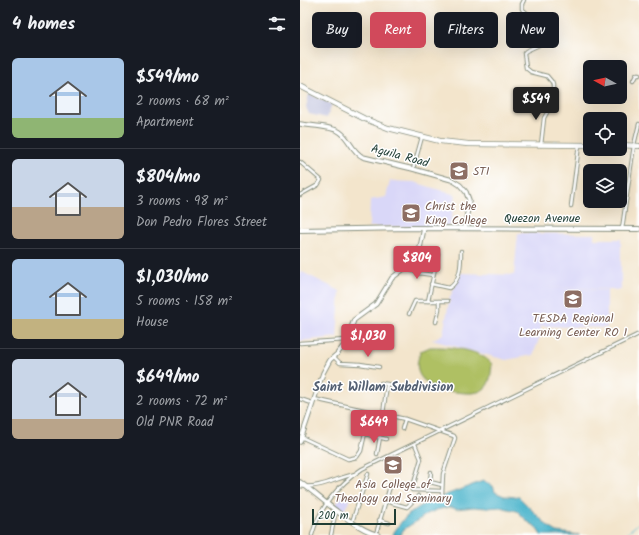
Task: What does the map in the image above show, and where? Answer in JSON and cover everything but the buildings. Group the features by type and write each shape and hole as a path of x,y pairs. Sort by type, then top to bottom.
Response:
{"highway":[{"path":"300,86 388,128 440,141 464,144 583,145"}],"main road":[{"name":"Quezon Avenue","path":"300,230 424,228 639,229"}],"street":[{"path":"524,0 522,10 542,27 539,45 527,50 524,53 525,66 529,72 547,76 553,85 553,102 544,118 540,145"},
{"path":"633,81 636,75 639,75"},
{"name":"Aguila Road","path":"300,124 341,132 359,155 452,180 465,189 468,196 469,203 465,228"},
{"path":"622,229 637,145 639,124"},
{"path":"413,169 422,137"},
{"path":"571,206 578,145"},
{"path":"300,162 321,180 318,185 300,195"},
{"path":"370,411 361,454 357,456 348,459 301,439 312,403 327,365 347,340 354,320 376,304 392,278 418,258 424,228"},
{"path":"431,284 449,288 451,286 458,276 461,251"},
{"path":"428,301 438,254"},
{"path":"406,268 418,273 433,275"},
{"path":"409,314 414,301 448,301"},
{"path":"436,322 439,301"},
{"path":"312,535 319,517 327,503 341,486 362,469 442,431 574,364 639,334"},
{"path":"300,344 347,340"},
{"path":"334,356 340,363 379,367"},
{"path":"380,383 398,386"},
{"path":"383,414 387,384"},
{"path":"314,398 405,420 442,431 455,437 443,474 442,493 412,490 420,461 415,444"},
{"path":"300,399 312,403"},
{"path":"402,429 405,420"},
{"path":"365,434 386,439"},
{"path":"377,454 380,437"},
{"path":"431,472 430,482 442,485"},
{"path":"300,486 307,487 325,484 355,474"},
{"path":"352,522 368,474"},
{"path":"300,482 352,522 364,530 377,535 391,483"},
{"path":"385,501 406,507 418,496"},
{"path":"331,535 336,510"},
{"path":"380,520 388,523"},
{"path":"363,535 364,530"}],"shaded area":[{"path":"309,94 332,104 327,118 309,114 306,107"},
{"name":"Christ the King College","path":"390,181 414,182 456,195 450,226 369,227 370,200 386,197"},
{"path":"518,233 594,234 594,239 621,239 621,290 540,287 607,290 607,328 541,326 541,334 533,355 506,360 432,340 443,334 450,297 461,273 514,275"},
{"path":"300,271 340,291 337,337 300,341"},
{"path":"343,495 350,500 343,512 334,506"}],"green space":[{"path":"430,347 446,347 463,350 472,352 486,359 492,364 487,386 479,392 467,393 446,391 424,381 418,369 418,361 421,351"}],"water":[{"path":"483,481 493,486 495,492 504,496 519,497 549,527 557,532 580,535 541,535 535,526 528,522 517,511 500,507 456,509 450,507 436,510 427,514 404,529 400,535 392,535 410,513 427,502"}],"waterway":[{"path":"628,532 639,523"}],"place":[{"name":"STI","path":"459,171"},
{"name":"Christ the King College","path":"411,213"},
{"name":"TESDA Regional Learning Center RO 1","path":"573,299"},
{"name":"Asia College of Theology and Seminary","path":"393,465"}],"district":[{"name":"Saint Willam Subdivision","path":"383,387"}]}
